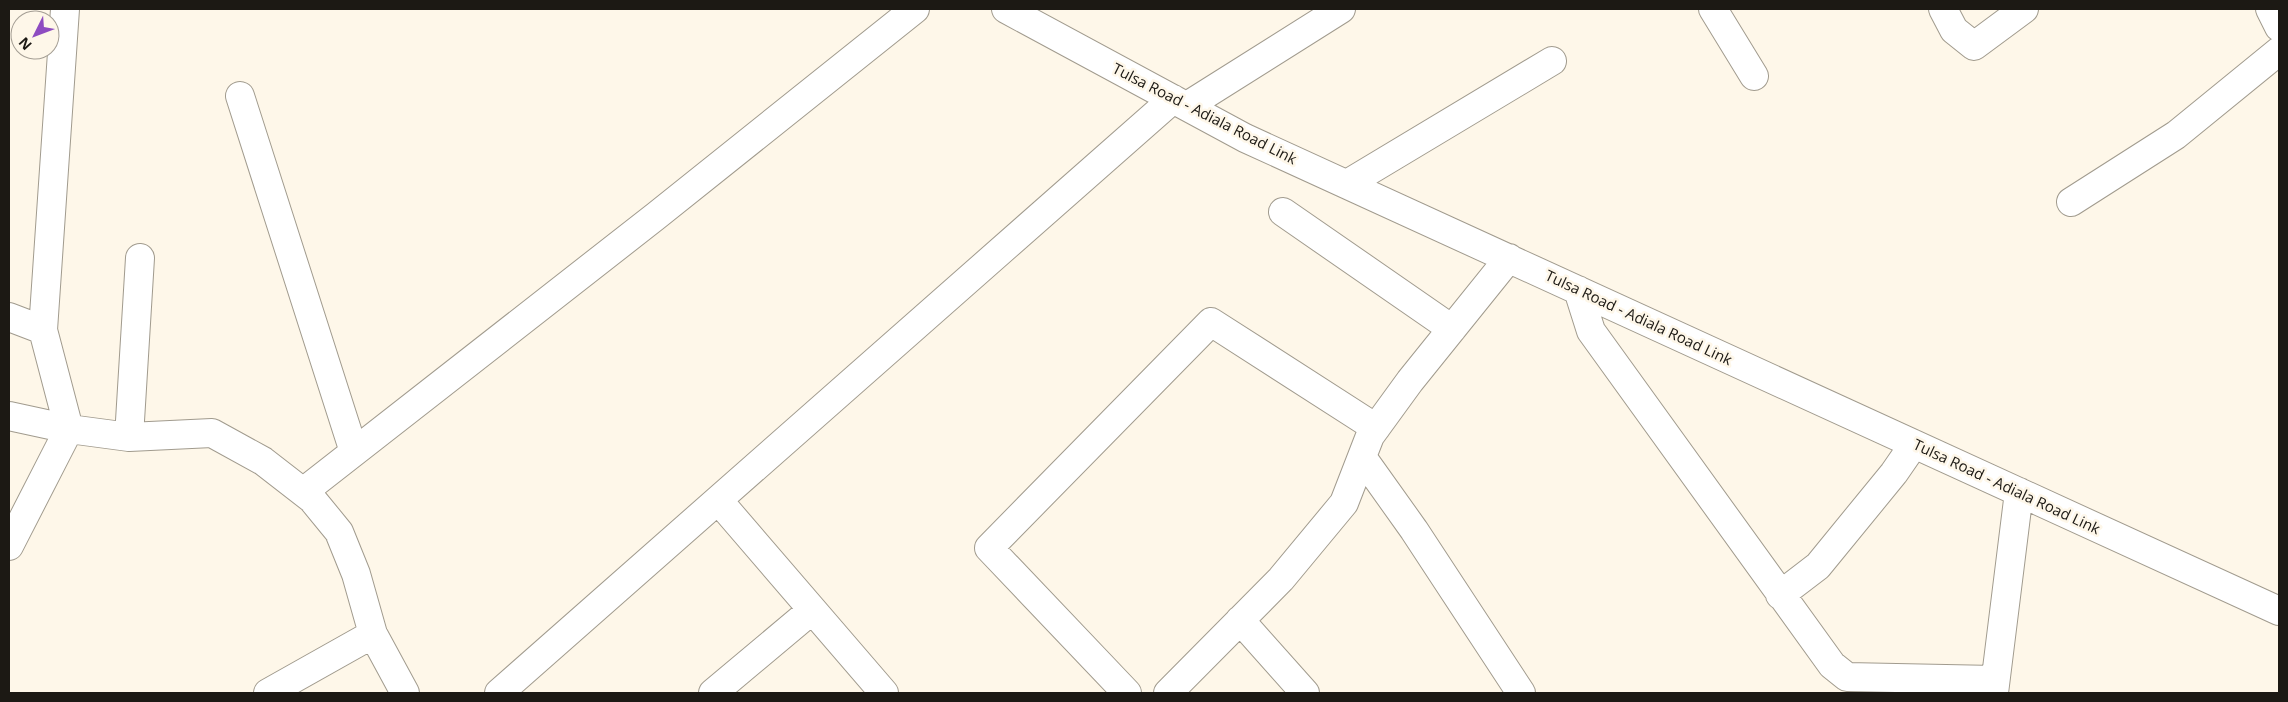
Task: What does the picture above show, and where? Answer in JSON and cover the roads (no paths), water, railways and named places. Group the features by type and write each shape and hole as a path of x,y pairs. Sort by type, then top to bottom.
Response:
{"street":[{"path":"9,546 69,429 44,330 65,9"},
{"path":"303,492 656,216 914,9"},
{"name":"Tulsa Road - Adiala Road Link","path":"1006,9 1245,138 2279,611"},
{"path":"499,693 718,500 1180,102 1341,9"},
{"path":"1712,9 1754,76"},
{"path":"1942,9 1954,30 1974,46 2024,9"},
{"path":"2270,9 2279,27"},
{"path":"2071,202 2176,135 2279,51"},
{"path":"1347,184 1552,61"},
{"path":"240,96 354,452"},
{"path":"1283,212 1452,329"},
{"path":"129,437 140,258"},
{"path":"1168,693 1282,579 1344,503 1370,436 1509,258"},
{"path":"1578,290 1591,331 1832,666 1847,677 1994,687 2019,492"},
{"path":"9,317 44,330"},
{"path":"1127,693 989,548 1211,322 1376,428"},
{"path":"9,416 69,429 129,437 212,433 264,461 312,498 340,532 356,574 373,634 405,693"},
{"path":"1780,595 1818,566 1894,473 1914,444"},
{"path":"1362,458 1414,530 1520,693"},
{"path":"718,500 884,693"},
{"path":"713,693 812,610"},
{"path":"1240,620 1305,693"},
{"path":"268,693 373,634"}]}
